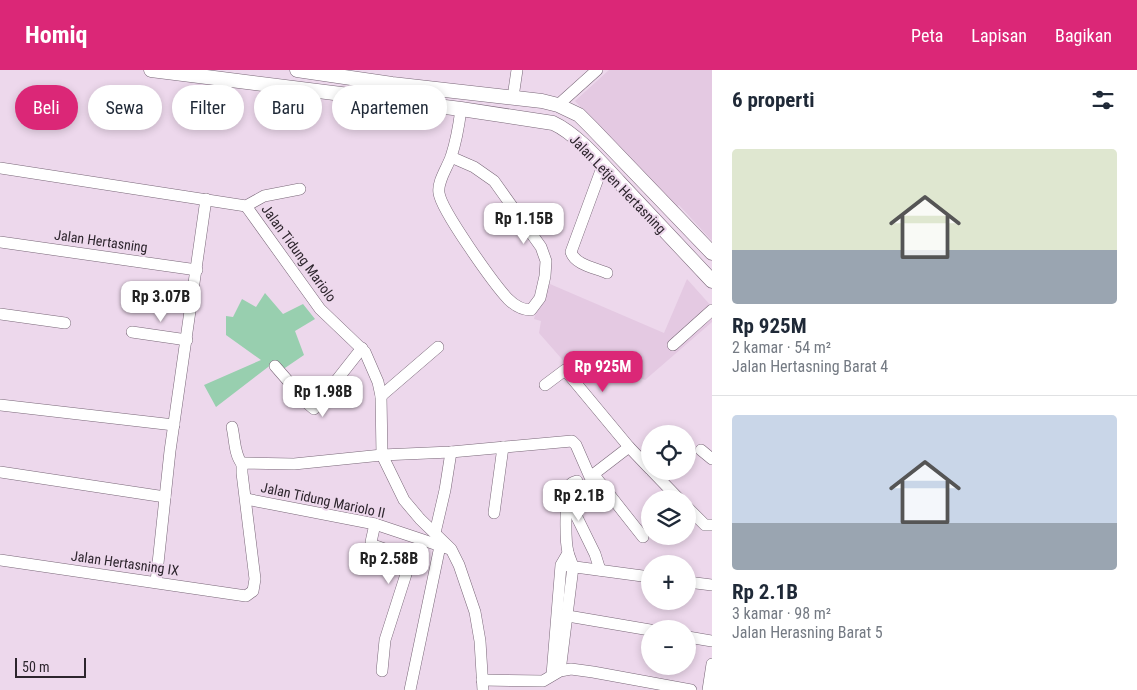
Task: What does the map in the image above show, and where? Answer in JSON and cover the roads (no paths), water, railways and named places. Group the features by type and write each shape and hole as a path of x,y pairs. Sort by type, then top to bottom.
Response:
{"main road":[{"name":"Jalan Letjen Hertasning","path":"297,70 392,84 513,97 558,105 579,115 712,254"},
{"name":"Jalan Letjen Hertasning","path":"159,71 461,109 553,123 571,134 603,165 712,281"}],"street":[{"path":"513,97 517,70"},
{"path":"558,105 597,70"},
{"path":"451,157 474,167 494,181 541,247 546,261 545,276 540,298 531,310 518,307 508,299 478,259 443,206 438,193 451,157 459,126 461,109"},
{"path":"603,165 571,252 578,261 607,273"},
{"path":"0,168 246,206 264,196 300,189"},
{"path":"156,582 174,425 206,199"},
{"name":"Jalan Tidung Mariolo","path":"246,206 320,309 362,348 373,367 381,396 382,455 404,500 435,533 459,565 475,612 480,641 483,685"},
{"name":"Jalan Hertasning","path":"0,242 197,270"},
{"path":"673,345 712,310"},
{"path":"0,314 65,322"},
{"path":"132,332 187,340"},
{"path":"381,396 438,347"},
{"path":"275,366 314,409 362,348"},
{"path":"545,385 565,370 641,460"},
{"path":"0,405 174,425"},
{"path":"232,427 236,450 242,464 246,499"},
{"path":"242,464 248,462 294,464 382,455 451,452 574,442 592,476 641,535"},
{"path":"494,512 503,447"},
{"path":"592,476 629,447"},
{"path":"701,450 712,459"},
{"path":"435,533 451,452"},
{"path":"0,472 165,497"},
{"path":"661,480 670,490"},
{"path":"556,673 568,616 574,567 568,553 565,534 569,486 577,481"},
{"name":"Jalan Tidung Mariolo II","path":"246,499 375,524 445,548"},
{"name":"Jalan Hertasning IX","path":"0,560 246,596 253,591 255,579 246,499"},
{"path":"568,499 595,554 600,570"},
{"path":"696,516 705,525 712,525"},
{"path":"375,524 371,542 373,545 404,556 408,561 408,568 385,640 382,671"},
{"path":"410,690 445,548"},
{"path":"556,673 561,565 568,553"},
{"path":"561,565 641,576"},
{"path":"696,583 712,585"},
{"path":"568,616 641,628"},
{"path":"696,638 712,641"},
{"path":"708,690 712,664"},
{"path":"483,685 543,681 556,673 571,669 690,690"}]}
